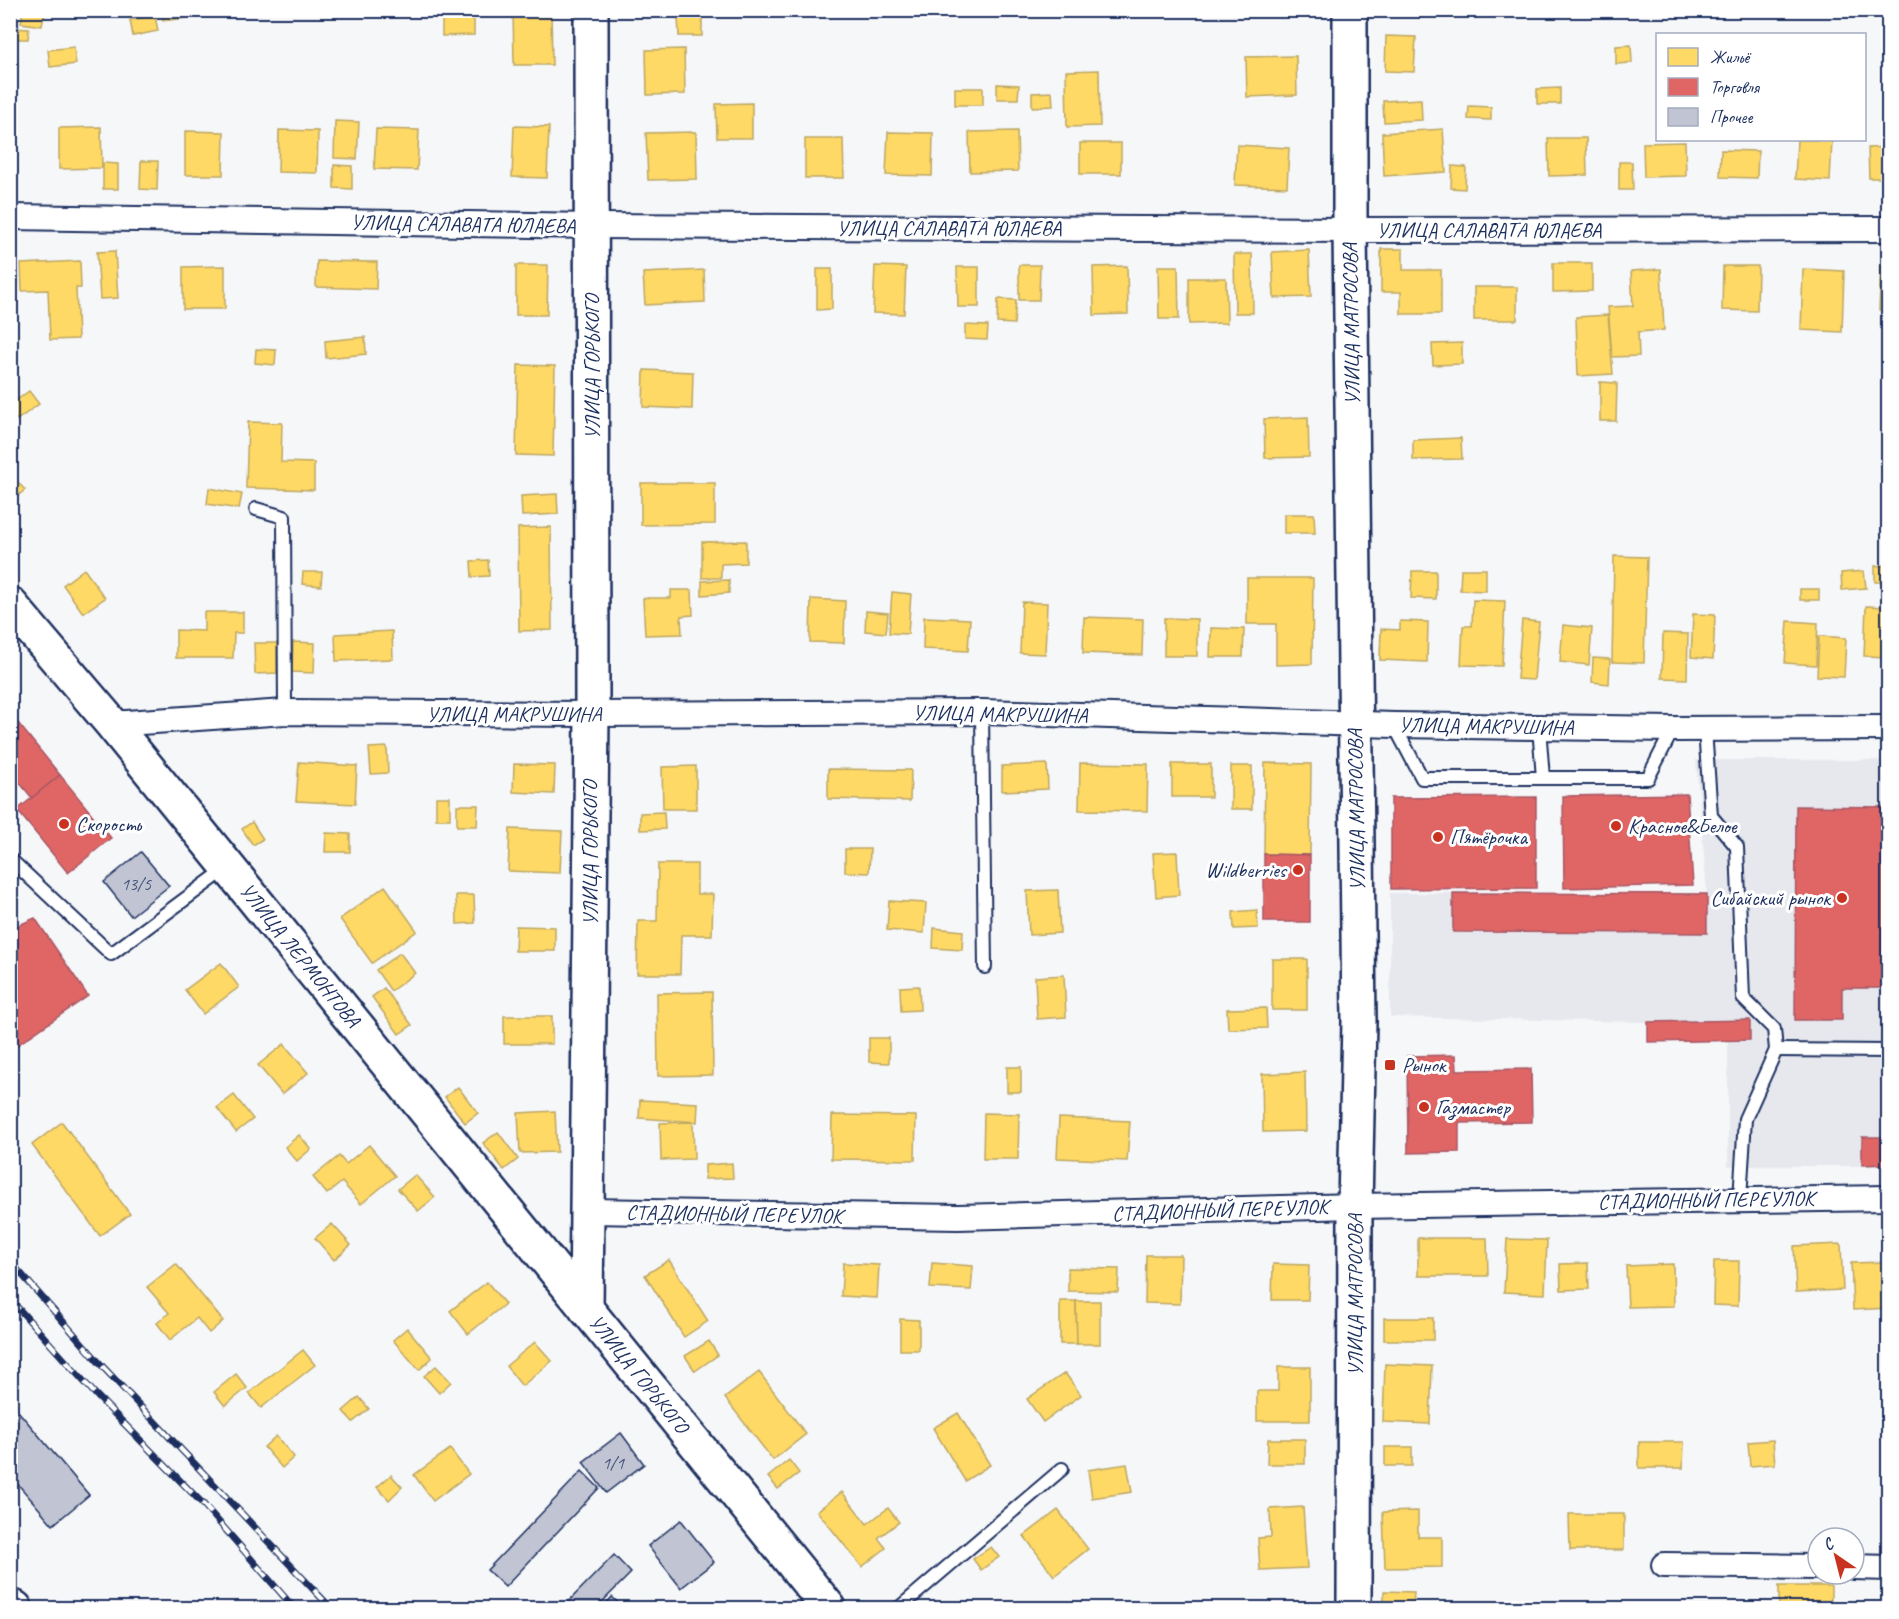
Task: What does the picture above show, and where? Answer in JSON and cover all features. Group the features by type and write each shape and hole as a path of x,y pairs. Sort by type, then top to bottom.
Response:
{"street":[{"name":"УЛИЦА ГОРЬКОГО","path":"591,10 592,714 586,1309 829,1608"},
{"name":"УЛИЦА МАТРОСОВА","path":"1350,10 1350,230 1359,1021 1355,1206 1354,1608"},
{"name":"УЛИЦА САЛАВАТА ЮЛАЕВА","path":"10,217 592,226 1350,230 1888,229"},
{"name":"УЛИЦА ЛЕРМОНТОВА","path":"10,604 112,724 586,1309"},
{"name":"УЛИЦА МАКРУШИНА","path":"112,724 285,712 592,714 982,712 1394,725 1673,729 1888,728"},
{"name":"СТАДИОННЫЙ ПЕРЕУЛОК","path":"588,1211 958,1217 1355,1206 1888,1198"},
{"path":"1664,1565 1806,1567"},
{"path":"1866,1568 1888,1568"},
{"path":"10,1607 15,1608"}],"lane":[{"path":"256,509 284,518 285,712"},
{"path":"982,712 986,967"},
{"path":"1394,725 1422,778 1648,778 1673,729"},
{"path":"1539,727 1543,778"},
{"path":"1705,729 1711,816 1737,847 1743,998 1774,1029 1776,1050 1745,1119 1740,1199"},
{"path":"10,859 111,954 228,867"},
{"path":"1776,1050 1888,1051"},
{"path":"899,1608 1062,1469"}],"shaded area":[{"path":"1696,760 1888,760 1888,1166 1728,1166 1728,1041 1750,1040 1750,1020 1648,1022 1390,1017 1390,893 1707,893"}],"building: Жильё":[{"path":"23,10 45,10 42,26 21,23"},
{"path":"162,10 185,10 185,18 163,21"},
{"path":"442,10 474,10 474,35 442,36"},
{"path":"513,10 551,10 552,65 514,65"},
{"path":"155,16 158,31 133,36 130,20"},
{"path":"678,17 702,17 702,36 679,36"},
{"path":"10,28 29,29 28,39 10,39"},
{"path":"1386,36 1416,37 1414,72 1385,71"},
{"path":"1631,45 1632,63 1616,64 1616,46"},
{"path":"74,47 76,64 50,67 48,50"},
{"path":"684,49 685,94 647,95 646,50"},
{"path":"1296,56 1297,95 1247,97 1246,57"},
{"path":"1099,70 1100,126 1067,127 1066,71"},
{"path":"997,84 1019,85 1018,99 997,99"},
{"path":"955,88 983,88 983,105 955,105"},
{"path":"1560,88 1560,104 1537,104 1537,89"},
{"path":"1052,92 1053,106 1032,107 1032,93"},
{"path":"1421,99 1422,120 1384,122 1383,101"},
{"path":"752,103 752,138 717,138 716,104"},
{"path":"1469,106 1491,107 1491,120 1468,119"},
{"path":"335,121 359,122 357,159 334,158"},
{"path":"514,126 549,127 547,178 512,177"},
{"path":"101,127 102,168 59,169 59,128"},
{"path":"376,129 419,130 417,170 374,169"},
{"path":"1443,129 1446,172 1384,176 1382,133"},
{"path":"279,130 318,131 317,173 278,172"},
{"path":"185,131 224,132 223,175 185,175"},
{"path":"1017,131 1018,171 970,172 969,132"},
{"path":"696,132 697,179 648,180 646,133"},
{"path":"888,132 933,133 932,176 886,175"},
{"path":"1548,138 1586,138 1587,175 1549,176"},
{"path":"805,139 843,139 844,178 805,178"},
{"path":"1797,141 1832,141 1830,181 1795,179"},
{"path":"1685,142 1686,176 1644,177 1643,143"},
{"path":"1080,143 1121,143 1121,174 1080,174"},
{"path":"1237,145 1289,148 1287,187 1235,185"},
{"path":"1888,147 1888,178 1869,178 1868,148"},
{"path":"1721,150 1758,151 1757,178 1720,177"},
{"path":"141,161 158,161 157,190 140,189"},
{"path":"1619,162 1632,162 1633,190 1619,190"},
{"path":"103,163 118,164 118,189 103,189"},
{"path":"334,165 352,166 352,189 334,188"},
{"path":"1452,166 1466,167 1465,189 1451,188"},
{"path":"1381,249 1403,249 1403,270 1441,270 1441,314 1401,314 1401,292 1381,292"},
{"path":"1309,250 1311,297 1274,298 1272,252"},
{"path":"115,251 118,298 100,299 97,252"},
{"path":"1234,254 1252,254 1253,313 1235,313"},
{"path":"80,261 81,288 76,288 78,339 50,340 48,290 22,291 21,264"},
{"path":"317,261 377,262 376,289 316,287"},
{"path":"1553,263 1592,263 1592,291 1553,292"},
{"path":"516,265 548,265 547,315 516,315"},
{"path":"1019,265 1040,265 1039,300 1019,300"},
{"path":"225,266 225,309 183,309 183,267"},
{"path":"875,266 906,267 904,314 873,313"},
{"path":"1127,266 1128,314 1094,315 1093,267"},
{"path":"1158,266 1178,266 1179,319 1159,319"},
{"path":"1723,266 1758,266 1757,311 1722,310"},
{"path":"1881,266 1888,267 1888,310 1879,310"},
{"path":"957,267 979,267 979,307 958,307"},
{"path":"817,269 832,269 832,309 817,310"},
{"path":"1661,269 1664,330 1638,332 1639,356 1612,357 1608,307 1633,306 1631,271"},
{"path":"1803,269 1844,271 1842,332 1801,330"},
{"path":"704,270 705,302 645,305 643,273"},
{"path":"1189,278 1226,278 1227,323 1189,324"},
{"path":"1474,287 1517,287 1517,320 1474,320"},
{"path":"998,299 1016,300 1014,324 997,323"},
{"path":"1608,315 1613,374 1578,376 1576,317"},
{"path":"965,325 988,326 987,340 965,339"},
{"path":"365,337 366,354 326,358 325,341"},
{"path":"1462,343 1462,364 1433,365 1432,344"},
{"path":"256,349 276,350 275,365 255,363"},
{"path":"518,365 555,366 553,456 516,455"},
{"path":"644,370 693,372 692,409 643,407"},
{"path":"1600,382 1617,383 1616,421 1600,421"},
{"path":"29,391 39,404 17,420 10,410 10,405"},
{"path":"1308,417 1309,457 1265,458 1264,419"},
{"path":"248,422 282,423 281,462 314,463 314,490 246,488"},
{"path":"1461,438 1462,459 1413,460 1413,440"},
{"path":"10,474 25,490 10,502"},
{"path":"641,483 715,483 715,524 641,525"},
{"path":"209,488 242,494 239,509 207,504"},
{"path":"557,494 558,514 522,516 521,496"},
{"path":"1284,514 1314,514 1315,533 1284,533"},
{"path":"551,527 552,630 519,631 518,528"},
{"path":"746,541 746,563 721,564 721,578 702,578 702,542"},
{"path":"1614,556 1647,557 1644,663 1612,662"},
{"path":"488,560 489,576 472,577 471,561"},
{"path":"1888,565 1888,582 1875,582 1875,566"},
{"path":"84,569 105,598 83,613 63,585"},
{"path":"1461,569 1486,569 1486,591 1460,590"},
{"path":"1412,571 1436,571 1436,599 1411,598"},
{"path":"1864,571 1866,588 1842,590 1841,573"},
{"path":"303,572 322,572 321,586 302,584"},
{"path":"1247,578 1313,578 1312,664 1276,665 1276,624 1247,624"},
{"path":"729,580 729,593 702,595 702,581"},
{"path":"1800,589 1819,589 1819,600 1800,600"},
{"path":"671,590 692,590 693,615 681,616 682,634 645,635 643,598 671,598"},
{"path":"892,592 911,594 908,634 889,633"},
{"path":"811,599 845,601 844,643 810,642"},
{"path":"1473,600 1505,601 1502,666 1461,665 1463,626 1472,626"},
{"path":"1022,602 1047,603 1045,654 1020,653"},
{"path":"1866,606 1888,607 1888,657 1864,656"},
{"path":"866,611 888,613 886,633 865,631"},
{"path":"204,612 243,612 243,633 234,633 233,658 176,658 176,630 204,631"},
{"path":"1693,614 1715,615 1713,659 1691,657"},
{"path":"924,617 970,619 968,651 923,649"},
{"path":"1084,617 1143,619 1142,655 1083,653"},
{"path":"1164,618 1197,619 1197,656 1164,656"},
{"path":"1522,620 1539,622 1534,680 1517,679"},
{"path":"1400,621 1428,622 1427,662 1380,660 1381,629 1400,630"},
{"path":"1788,621 1818,623 1816,665 1785,663"},
{"path":"1563,625 1592,628 1589,665 1560,662"},
{"path":"1211,628 1244,629 1243,657 1210,657"},
{"path":"392,631 393,659 336,661 335,634"},
{"path":"1663,633 1688,634 1687,679 1662,678"},
{"path":"1819,636 1846,638 1844,677 1817,676"},
{"path":"293,642 315,643 314,673 292,672"},
{"path":"254,643 277,643 277,673 255,674"},
{"path":"1593,658 1610,659 1609,684 1592,682"},
{"path":"387,747 388,773 371,774 369,748"},
{"path":"299,762 357,766 355,804 296,801"},
{"path":"1080,763 1148,764 1147,811 1079,810"},
{"path":"1265,763 1311,764 1310,855 1264,854"},
{"path":"514,764 555,765 554,794 513,792"},
{"path":"1047,764 1048,789 1002,791 1002,766"},
{"path":"1172,764 1211,764 1211,797 1172,797"},
{"path":"696,766 696,809 663,809 662,767"},
{"path":"1231,766 1252,766 1252,809 1231,809"},
{"path":"828,769 911,770 910,801 828,799"},
{"path":"436,797 450,797 450,819 436,819"},
{"path":"457,805 478,805 477,826 457,826"},
{"path":"664,812 665,829 640,830 640,813"},
{"path":"252,822 263,839 253,845 242,829"},
{"path":"510,829 562,831 560,873 508,871"},
{"path":"326,833 350,834 350,852 325,852"},
{"path":"845,849 870,849 869,873 845,872"},
{"path":"1177,852 1179,895 1156,897 1153,853"},
{"path":"658,864 697,864 697,894 713,894 712,935 681,935 680,974 637,974 638,921 657,921"},
{"path":"385,886 417,931 372,963 340,919"},
{"path":"1058,890 1060,933 1029,935 1027,891"},
{"path":"456,895 474,895 475,923 457,924"},
{"path":"889,901 926,903 924,933 887,930"},
{"path":"1257,910 1258,928 1234,929 1233,912"},
{"path":"516,926 555,927 555,951 515,951"},
{"path":"934,928 963,931 962,950 933,948"},
{"path":"400,953 415,973 391,991 376,970"},
{"path":"1272,959 1307,959 1307,1010 1272,1010"},
{"path":"221,963 239,987 203,1014 185,990"},
{"path":"1064,975 1066,1017 1037,1019 1035,977"},
{"path":"919,986 920,1010 901,1011 900,987"},
{"path":"384,988 412,1025 399,1034 372,997"},
{"path":"712,992 713,1075 658,1076 657,993"},
{"path":"1266,1008 1267,1028 1228,1029 1227,1009"},
{"path":"504,1016 552,1016 552,1044 504,1044"},
{"path":"869,1038 889,1038 889,1063 869,1062"},
{"path":"284,1044 308,1073 282,1094 258,1065"},
{"path":"1007,1067 1021,1067 1021,1092 1007,1092"},
{"path":"1305,1072 1306,1131 1263,1132 1262,1074"},
{"path":"458,1087 478,1113 465,1123 445,1097"},
{"path":"234,1095 253,1119 236,1132 217,1108"},
{"path":"640,1100 698,1103 697,1122 639,1118"},
{"path":"555,1111 557,1152 520,1153 518,1113"},
{"path":"984,1113 1019,1114 1018,1159 983,1159"},
{"path":"832,1115 916,1116 915,1160 831,1159"},
{"path":"1059,1118 1130,1121 1127,1161 1057,1158"},
{"path":"62,1122 130,1214 100,1236 32,1145"},
{"path":"693,1122 694,1159 661,1160 660,1123"},
{"path":"498,1132 518,1159 504,1170 483,1143"},
{"path":"299,1135 311,1149 297,1161 285,1147"},
{"path":"369,1145 395,1176 361,1204 342,1182 327,1194 313,1177 339,1156 346,1164"},
{"path":"732,1163 733,1178 705,1179 705,1165"},
{"path":"415,1175 435,1197 418,1211 398,1189"},
{"path":"332,1224 351,1245 334,1260 315,1238"},
{"path":"1418,1238 1487,1238 1488,1276 1418,1276"},
{"path":"1507,1239 1547,1240 1545,1294 1504,1292"},
{"path":"1841,1244 1843,1290 1796,1292 1794,1246"},
{"path":"1146,1255 1181,1255 1180,1304 1145,1303"},
{"path":"669,1260 708,1321 684,1337 645,1275"},
{"path":"1714,1261 1739,1261 1738,1306 1713,1305"},
{"path":"1886,1262 1888,1308 1853,1310 1851,1263"},
{"path":"843,1263 879,1265 877,1298 841,1296"},
{"path":"932,1263 973,1266 971,1290 930,1288"},
{"path":"1588,1263 1589,1289 1561,1290 1560,1264"},
{"path":"176,1264 223,1321 209,1333 197,1318 170,1340 157,1323 169,1313 147,1287"},
{"path":"1273,1264 1309,1265 1308,1300 1272,1300"},
{"path":"1673,1264 1674,1306 1628,1307 1626,1266"},
{"path":"1068,1268 1119,1269 1118,1292 1068,1291"},
{"path":"487,1282 505,1304 468,1334 450,1311"},
{"path":"1060,1301 1076,1301 1077,1344 1060,1344"},
{"path":"1076,1301 1100,1301 1100,1344 1077,1344"},
{"path":"1384,1318 1433,1318 1433,1340 1384,1340"},
{"path":"900,1319 919,1320 919,1350 900,1350"},
{"path":"407,1328 432,1358 419,1370 393,1340"},
{"path":"709,1341 718,1355 695,1371 685,1356"},
{"path":"535,1342 552,1361 522,1386 506,1366"},
{"path":"303,1350 315,1365 261,1408 249,1393"},
{"path":"1385,1364 1432,1366 1430,1424 1383,1422"},
{"path":"436,1366 451,1382 439,1393 424,1376"},
{"path":"1278,1367 1310,1367 1310,1421 1257,1421 1257,1391 1278,1391"},
{"path":"759,1372 806,1434 773,1460 725,1398"},
{"path":"1065,1373 1081,1395 1043,1422 1027,1399"},
{"path":"236,1374 247,1388 225,1406 214,1392"},
{"path":"359,1397 369,1409 353,1422 343,1411"},
{"path":"958,1413 990,1465 965,1481 933,1428"},
{"path":"276,1436 294,1457 282,1468 264,1447"},
{"path":"1268,1439 1305,1439 1305,1464 1267,1464"},
{"path":"1773,1440 1775,1464 1750,1466 1748,1442"},
{"path":"1639,1442 1684,1442 1683,1468 1639,1468"},
{"path":"1385,1447 1412,1447 1412,1466 1385,1466"},
{"path":"450,1449 469,1474 433,1501 414,1475"},
{"path":"789,1460 799,1473 778,1489 768,1477"},
{"path":"1127,1464 1132,1492 1092,1498 1088,1470"},
{"path":"391,1475 402,1487 389,1500 377,1487"},
{"path":"842,1492 867,1524 888,1508 899,1522 878,1538 886,1548 862,1567 817,1511"},
{"path":"1303,1507 1307,1568 1260,1570 1258,1538 1271,1537 1270,1509"},
{"path":"1058,1510 1088,1549 1054,1576 1024,1536"},
{"path":"1418,1511 1418,1537 1442,1537 1442,1567 1385,1568 1383,1512"},
{"path":"1569,1514 1624,1514 1624,1550 1570,1550"},
{"path":"991,1547 999,1557 981,1570 973,1559"},
{"path":"1779,1586 1831,1586 1831,1608 1779,1608"},
{"path":"1384,1591 1414,1592 1413,1608 1384,1608"}],"building: Торговля":[{"path":"10,713 60,775 32,798 10,771"},
{"name":"Скорость","path":"60,775 111,838 68,873 17,810"},
{"path":"1687,794 1693,885 1564,888 1563,796"},
{"path":"1536,797 1536,888 1391,889 1391,798"},
{"name":"Сибайский рынок","path":"1796,806 1888,807 1888,988 1842,988 1842,1020 1795,1020"},
{"path":"1264,854 1310,855 1310,922 1264,922"},
{"path":"1453,893 1707,894 1707,933 1453,932"},
{"path":"35,918 88,996 10,1050 10,929"},
{"path":"1750,1020 1750,1040 1648,1042 1648,1022"},
{"path":"1456,1055 1457,1070 1531,1069 1532,1122 1459,1123 1459,1152 1408,1153 1407,1056"},
{"path":"1862,1137 1888,1137 1888,1164 1862,1165"}],"building: Прочее":[{"path":"141,852 169,886 131,916 104,882"},
{"path":"18,1411 89,1495 53,1525 10,1475 10,1417"},
{"path":"621,1433 644,1464 606,1493 583,1462"},
{"path":"582,1471 599,1488 505,1587 487,1570"},
{"path":"681,1520 714,1562 681,1588 648,1546"},
{"path":"614,1555 631,1573 596,1608 562,1608"},
{"path":"612,1597 624,1608 602,1608"}],"railway":[{"path":"10,1261 104,1368 331,1608"},
{"path":"10,1299 97,1396 204,1505 294,1608"}],"place":[{"name":"Скорость","path":"64,824"},
{"name":"Красное&Белое","path":"1616,826"},
{"name":"Пятёрочка","path":"1438,837"},
{"name":"Wildberries","path":"1298,870"},
{"name":"Сибайский рынок","path":"1842,898"},
{"name":"Рынок","path":"1390,1065"},
{"name":"Газмастер","path":"1424,1107"}]}
